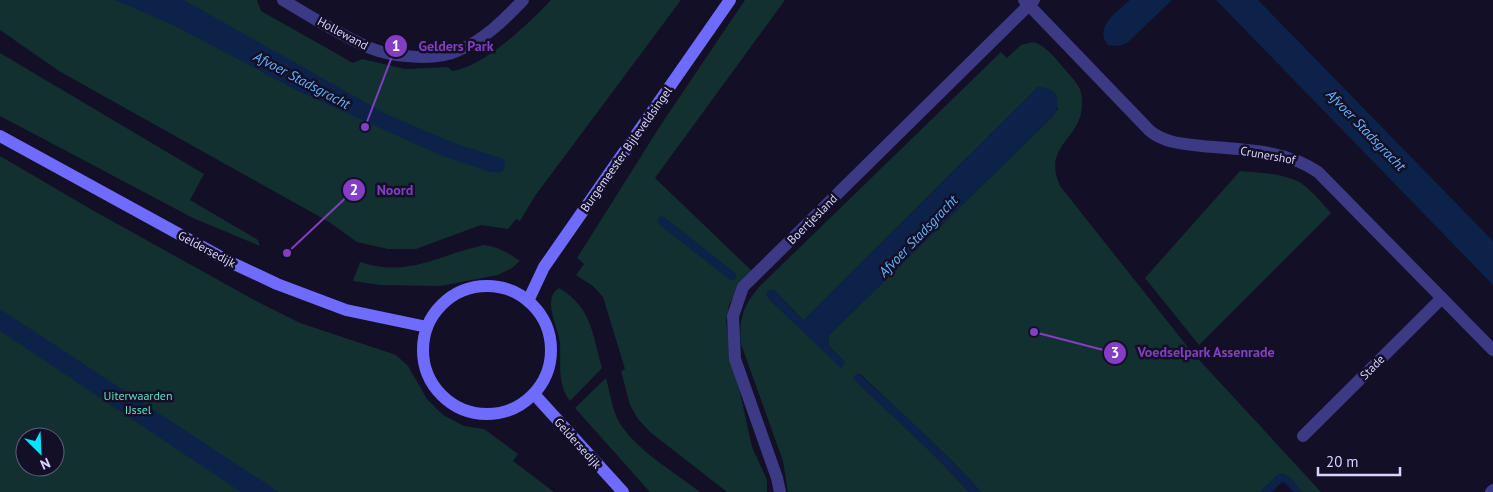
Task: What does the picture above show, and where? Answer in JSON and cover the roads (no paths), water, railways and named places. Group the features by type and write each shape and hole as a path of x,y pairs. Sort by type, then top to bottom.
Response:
{"main road":[{"name":"Burgemeester Bijleveldsingel","path":"528,301 544,267 730,0"},
{"name":"Geldersedijk","path":"0,136 230,262 277,284 346,310 427,327"},
{"path":"486,286 501,287 528,301 544,321 551,346 547,372 534,394 513,409 488,414 464,410 442,397 428,376 422,352 427,327 434,314 444,302 471,288 486,286"},
{"name":"Geldersedijk","path":"534,394 623,492"}],"street":[{"name":"Hollewand","path":"283,0 372,49 404,56 425,57 442,56 465,48 496,27 523,0"},
{"name":"Crunershof","path":"1029,2 1154,134 1163,140 1180,144 1270,153 1303,162 1324,178 1493,350"},
{"name":"Boertjesland","path":"780,492 777,478 735,359 733,316 743,288 1029,2"},
{"name":"Stade","path":"1302,436 1442,298"}],"water":[{"path":"115,0 184,0 386,114 454,143 504,159 504,170 499,173 490,172 442,156 296,90 173,25"},
{"path":"1130,0 1172,0 1127,43 1119,46 1108,45 1103,32 1105,26 1114,14"},
{"path":"1216,0 1258,0 1493,241 1493,285"},
{"path":"1038,87 1050,89 1056,95 1058,105 1053,116 828,336 829,346 845,362 841,368 769,299 766,293 770,289 774,290 802,319 805,319"},
{"path":"0,309 279,492 241,492 0,331"},
{"path":"859,374 922,432 981,492 969,492 941,462 854,380 853,377"},
{"path":"1279,474 1290,477 1302,492 1294,492 1284,482 1271,492 1260,492"}],"waterway":[{"name":"Afvoer Stadsgracht","path":"662,221 732,276"}],"place":[{"name":"Gelders Park","path":"365,127"},
{"name":"Noord","path":"287,253"},
{"name":"Voedselpark Assenrade","path":"1034,332"}],"park label":[{"name":"Uiterwaarden IJssel","path":"138,402"}]}
